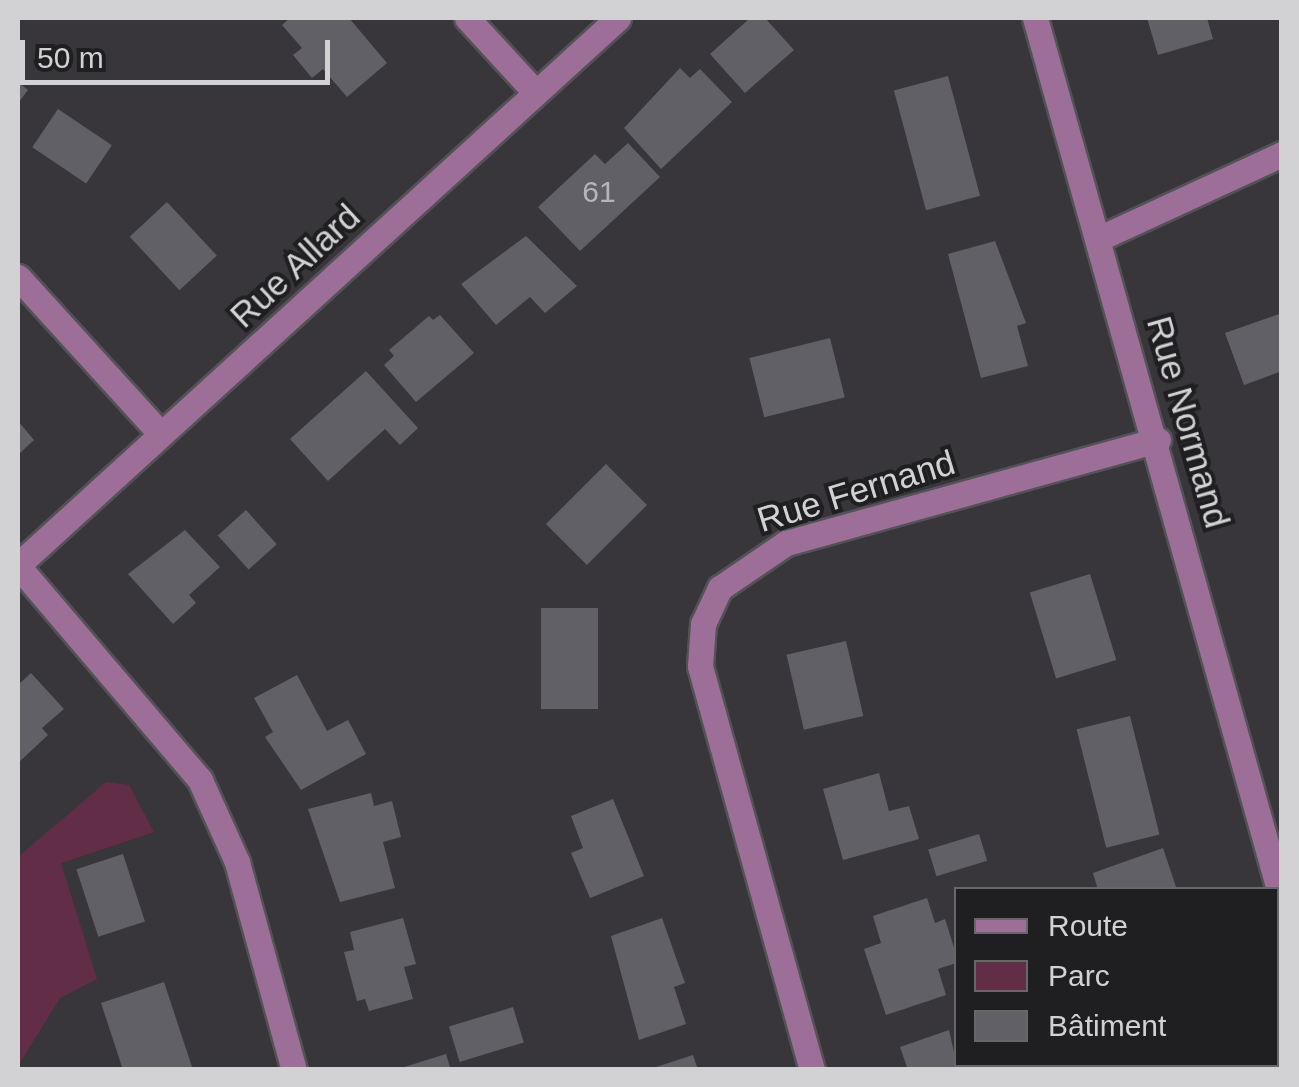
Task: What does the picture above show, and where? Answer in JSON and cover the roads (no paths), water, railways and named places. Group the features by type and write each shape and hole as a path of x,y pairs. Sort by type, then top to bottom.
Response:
{"street":[{"path":"467,18 535,92"},
{"name":"Rue Allard","path":"18,565 618,18"},
{"name":"Rue Normand","path":"1035,18 1274,844 1282,900"},
{"path":"1100,238 1282,154"},
{"path":"18,277 161,434"},
{"name":"Rue Fernand","path":"812,1070 700,666 703,624 720,588 752,560 786,543 1158,440"},
{"path":"18,565 167,735 208,794 237,862 294,1070"}]}
